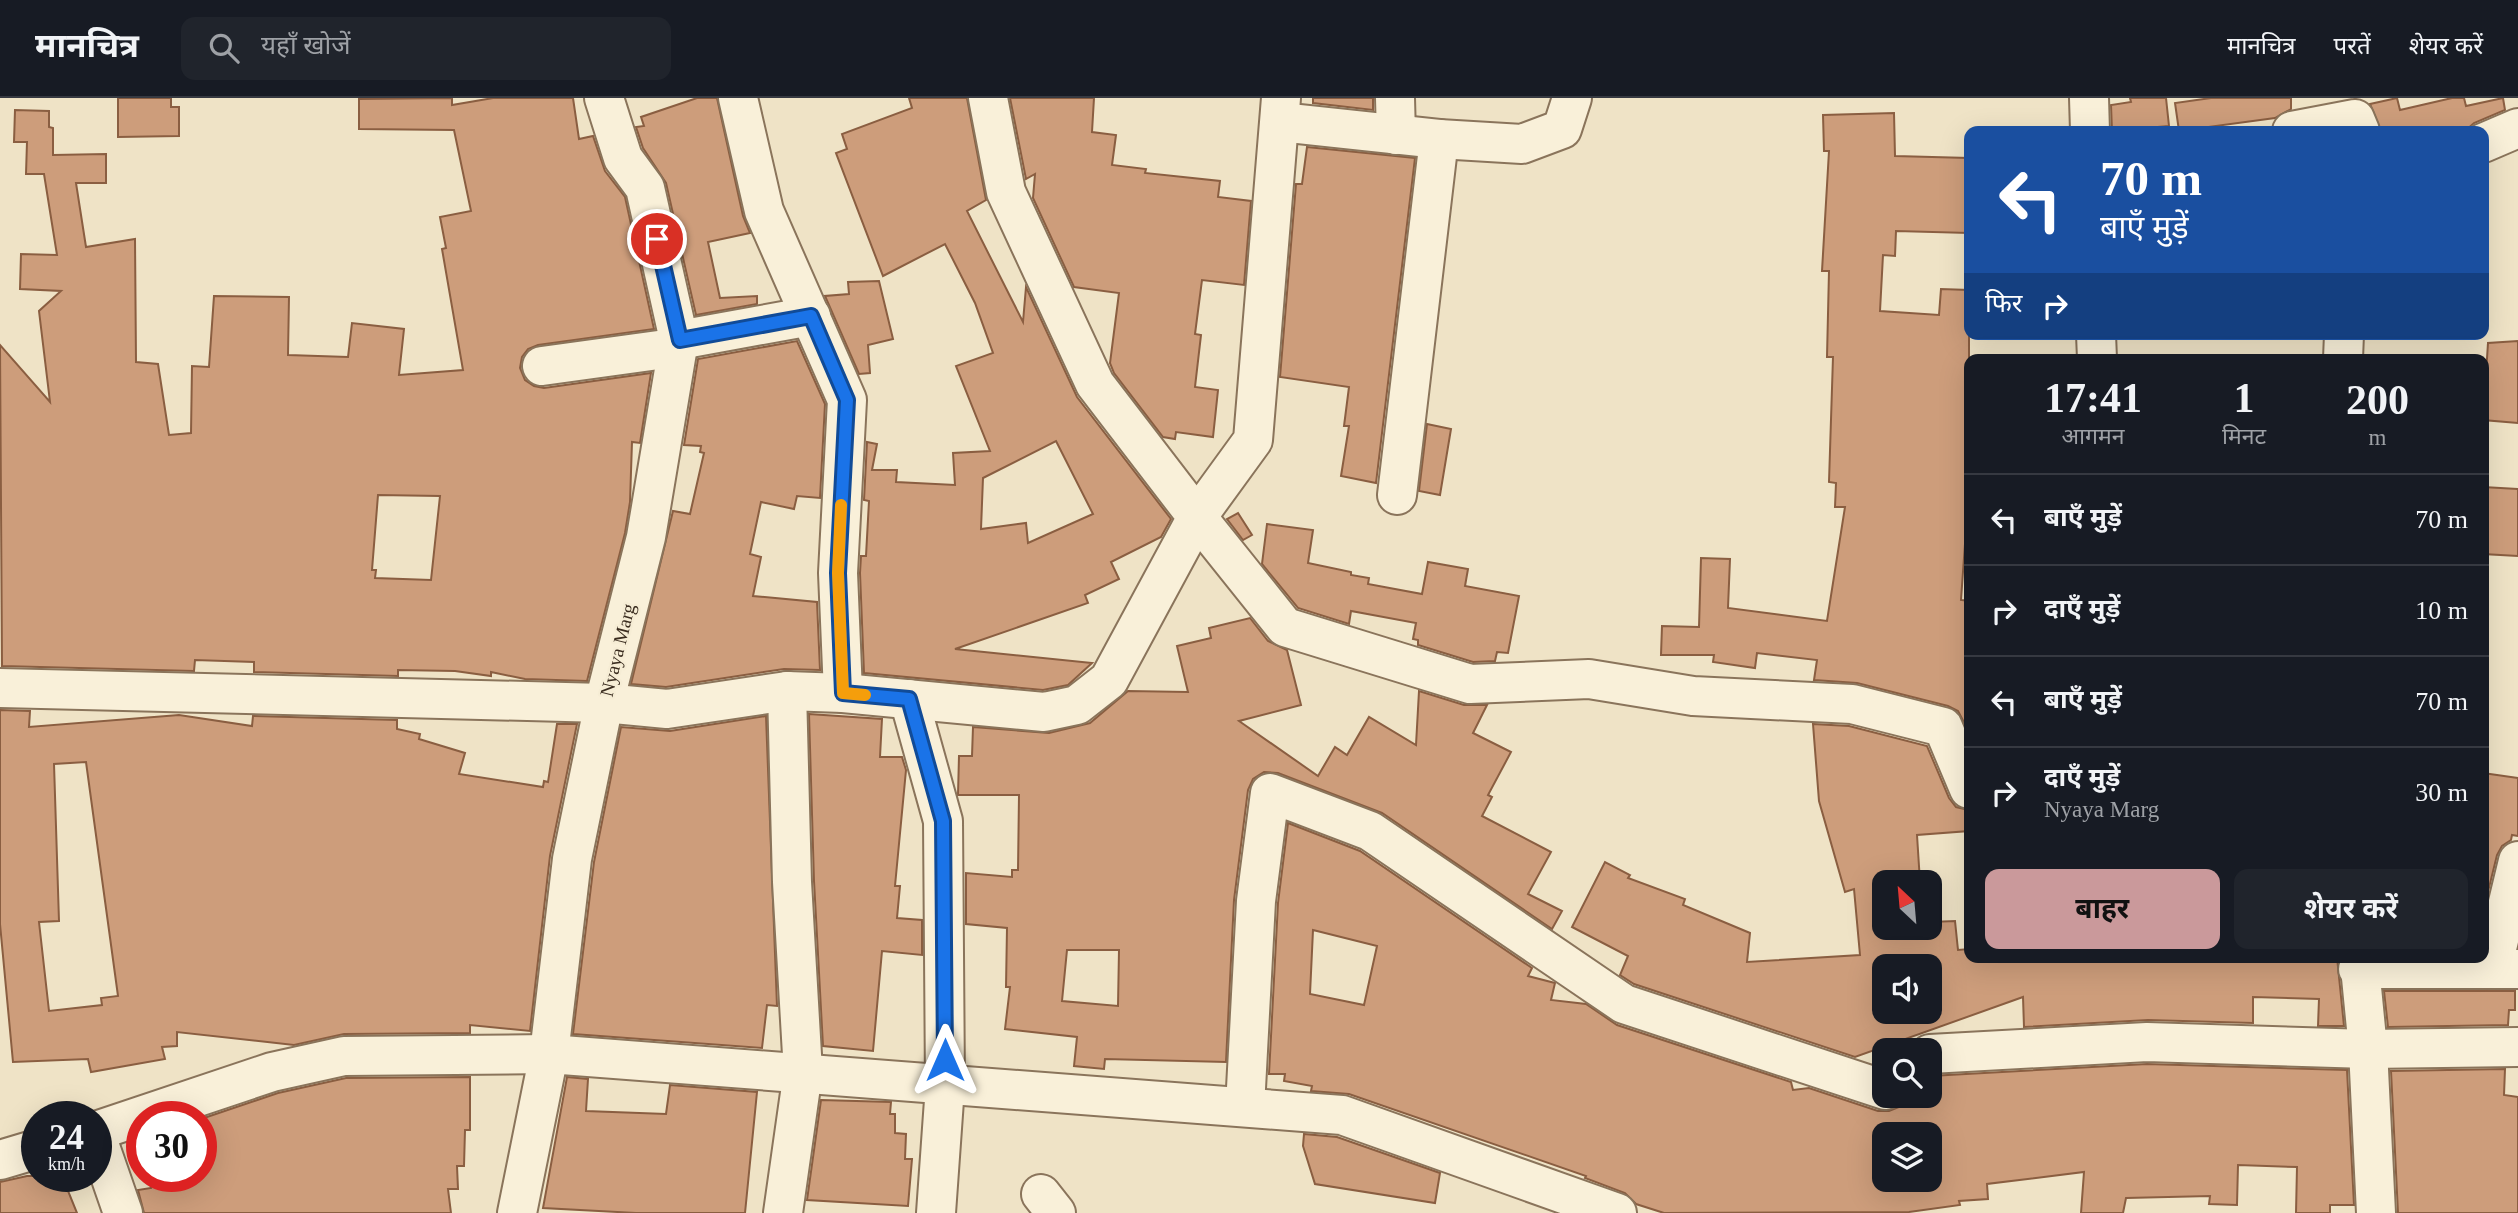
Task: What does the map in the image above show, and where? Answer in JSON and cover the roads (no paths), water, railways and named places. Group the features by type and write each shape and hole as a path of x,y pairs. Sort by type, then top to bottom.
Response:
{"street":[{"name":"Nyaya Marg","path":"517,1213 549,1054 572,859 604,703 646,537 680,340 645,188 623,158 604,98"},
{"path":"738,98 764,212 847,400 838,573 843,693"},
{"path":"988,98 1006,192 1095,384 1285,627 1471,684 1589,679 1693,696 1852,704 1944,727 1964,777"},
{"path":"0,688 604,703 667,709 787,691 843,693 1044,712 1077,705 1109,680 1197,517 1253,440 1280,110 1395,116 1439,139 1522,144 1562,129 1572,98"},
{"path":"2089,98 2090,126"},
{"path":"2304,119 2355,119 2358,126"},
{"path":"2489,140 2518,128"},
{"path":"1396,495 1439,139"},
{"path":"542,366 673,348 680,340 811,316"},
{"path":"783,1213 803,1072 792,882 787,691"},
{"path":"909,699 943,821 945,1086 936,1213"},
{"path":"1245,1107 1256,901 1270,793 1370,831 1624,1004 1872,1086"},
{"path":"2376,1213 2368,1049 2358,963 2505,968 2518,861"},
{"path":"1942,1053 2147,1042 2368,1049 2518,1047"},
{"path":"112,1127 272,1072 344,1056 549,1054 1342,1115 1617,1213"},
{"path":"0,1160 21,1154"},
{"path":"112,1180 123,1213"}]}
